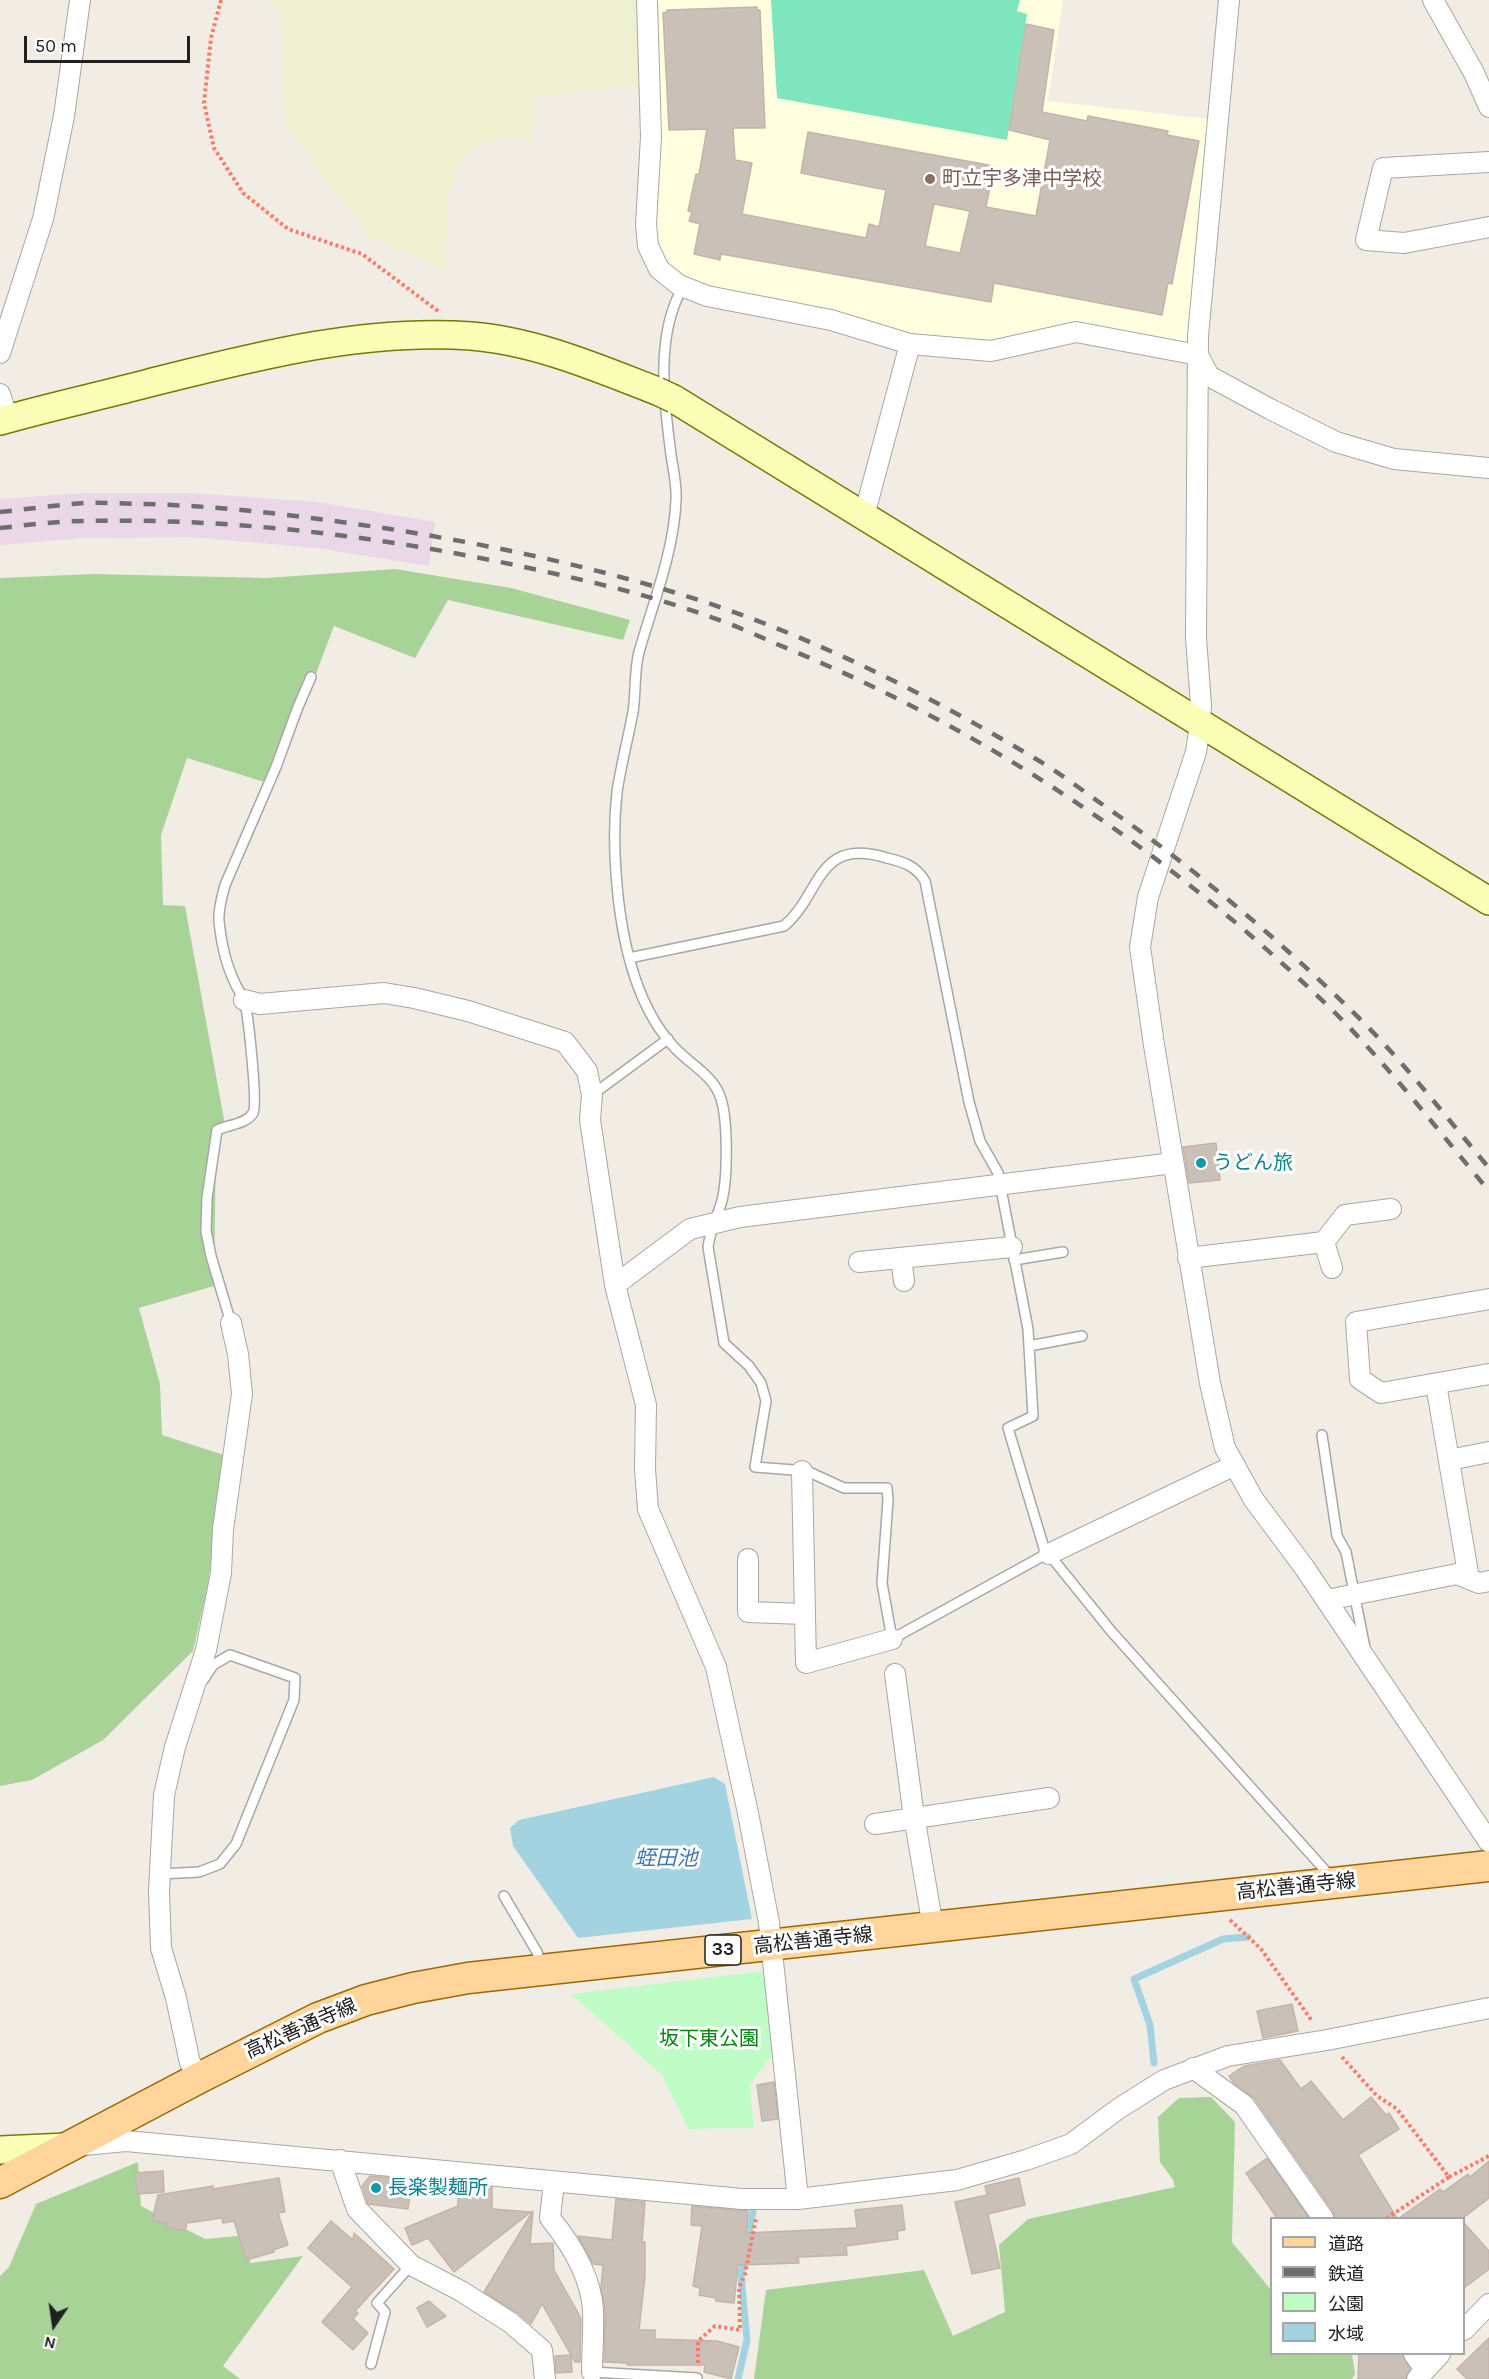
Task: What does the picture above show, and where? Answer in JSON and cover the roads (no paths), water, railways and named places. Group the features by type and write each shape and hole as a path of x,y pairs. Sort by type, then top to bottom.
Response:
{"main road":[{"name":"高松善通寺線","path":"0,2183 318,2018 366,2000 413,1988 468,1978 1336,1883 1489,1846"}],"street":[{"path":"0,353 43,219 64,116 80,0"},
{"path":"647,0 651,137 646,224 648,246 659,269 683,287 707,296 831,320 910,344 991,351 1076,332 1198,356"},
{"path":"1229,0 1198,336 1196,638 1201,705 1200,724 1196,752 1148,897 1140,947 1188,1258 1210,1383 1226,1448 1254,1500 1367,1659 1489,1846"},
{"path":"1432,0 1474,73 1489,107"},
{"path":"1489,162 1383,168 1366,240 1404,243 1489,227"},
{"path":"3,411 263,356 336,343 407,336 472,336 523,345 587,363 666,395 1489,901"},
{"path":"864,516 910,344"},
{"path":"1198,356 1209,376 1336,441 1394,459 1489,468"},
{"path":"244,1000 260,1004 384,993 414,998 468,1011 565,1042 587,1071 592,1095 590,1120 615,1285 646,1405 645,1469 648,1509 716,1667 748,1813 771,1945 798,2199"},
{"path":"615,1285 690,1229 740,1217 1173,1163"},
{"path":"1188,1258 1324,1242 1345,1215 1391,1209"},
{"path":"1324,1242 1332,1268"},
{"path":"860,1262 1013,1253"},
{"path":"901,1258 904,1281"},
{"path":"1489,1299 1356,1322 1360,1379 1381,1393 1489,1374"},
{"path":"201,2077 190,2063 176,1998 161,1948 159,1874 164,1795 175,1747 206,1650 221,1573 222,1529 242,1394 231,1323"},
{"path":"1436,1384 1469,1579"},
{"path":"1449,1460 1489,1452"},
{"path":"1049,1554 1235,1465"},
{"path":"802,1471 806,1663 892,1639"},
{"path":"748,1559 748,1612 804,1614"},
{"path":"1326,1600 1456,1574 1479,1583 1489,1581"},
{"path":"895,1674 914,1818 933,1928"},
{"path":"875,1824 1049,1798"},
{"path":"0,2150 126,2141 759,2200 798,2199 957,2180 1071,2144 1118,2109 1164,2080 1228,2056 1327,2040 1489,2008"},
{"path":"1193,2068 1244,2105 1322,2217"},
{"path":"340,2160 357,2209 411,2265 461,2291 511,2323 542,2350 545,2379"},
{"path":"554,2182 550,2218 573,2251 586,2277 593,2309 591,2375"},
{"path":"1465,2329 1489,2304"},
{"path":"1419,2367 1438,2355"}],"lane":[{"path":"683,287 670,316 663,346 665,408 676,498 673,525 653,610 638,656 633,710 616,801 614,831 616,875 631,971 640,995 673,1047 706,1076 721,1096 725,1120 725,1170 722,1202 713,1223 708,1247 724,1344 749,1366 761,1383 766,1401 755,1467 802,1471 844,1488 887,1488 882,1583 892,1639 1049,1554"},
{"path":"231,1323 206,1231 207,1198 217,1130 247,1120 254,1112 255,1093 244,1000 234,982 226,959 219,920 225,885 272,777 311,677"},
{"path":"629,958 784,926 797,915 826,866 839,858 855,853 871,853 906,864 919,871 925,881 969,1102 980,1141 998,1173 1013,1253 1029,1346 1034,1416 1008,1428 1044,1548 1111,1631 1336,1883"},
{"path":"592,1095 668,1039"},
{"path":"1013,1253 1063,1252"},
{"path":"1029,1346 1082,1336"},
{"path":"1322,1436 1336,1536 1346,1552 1367,1659"},
{"path":"159,1874 199,1872 220,1864 236,1844 294,1700 295,1678 230,1655 213,1665 189,1704"},
{"path":"504,1896 537,1952 542,1970"},
{"path":"370,2364 385,2312 377,2303 411,2265"},
{"path":"591,2375 697,2378"}],"water":[{"name":"蛭田池","path":"714,1777 725,1784 752,1919 578,1938 513,1846 510,1828 519,1820"}],"waterway":[{"path":"1154,2063 1150,2025 1134,1979 1223,1939 1248,1937"},
{"path":"747,2242 754,2206"},
{"path":"738,2379 747,2340 741,2275 745,2256"}],"railway":[{"path":"0,512 85,503 175,505 268,513 390,529 461,541 603,572 720,607 814,644 905,686 1036,759 1173,856 1270,935 1361,1020 1411,1074 1489,1168"},
{"path":"0,528 74,521 192,522 299,530 457,554 585,581 684,608 735,626 856,678 1001,755 1070,798 1201,894 1265,948 1348,1026 1410,1095 1489,1191"}],"place":[{"name":"町立宇多津中学校","path":"930,179"},
{"name":"うどん旅","path":"1201,1163"},
{"name":"長楽製麺所","path":"376,2188"}],"park label":[{"name":"坂下東公園","path":"709,2039"}]}
